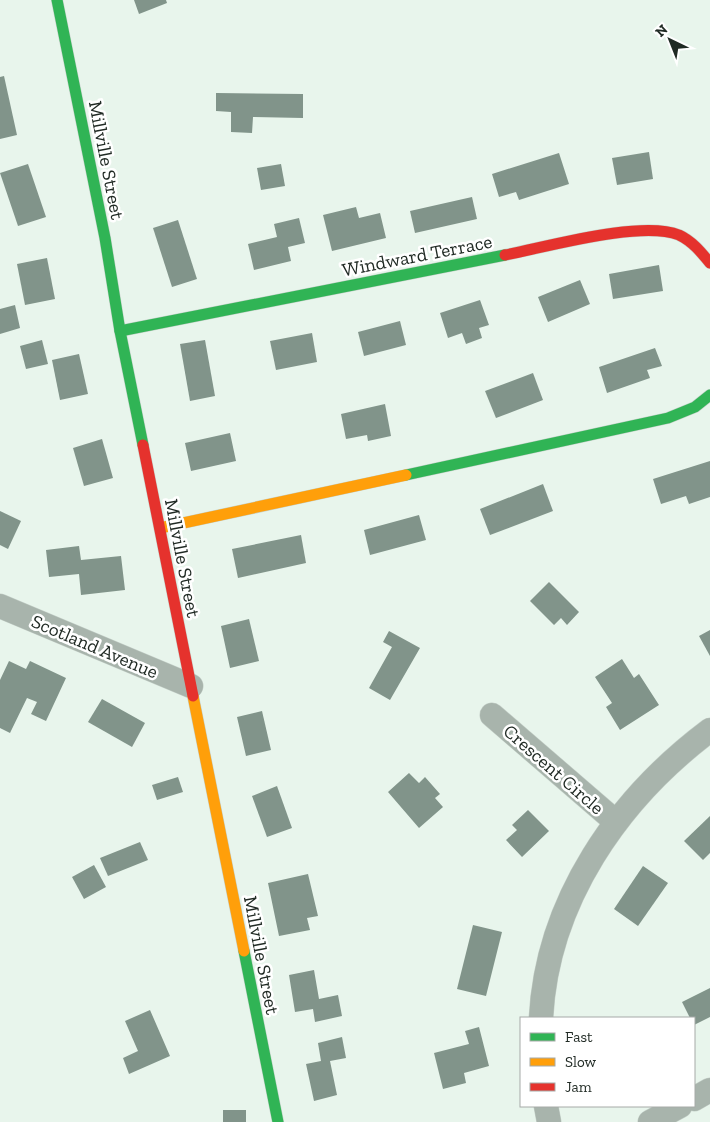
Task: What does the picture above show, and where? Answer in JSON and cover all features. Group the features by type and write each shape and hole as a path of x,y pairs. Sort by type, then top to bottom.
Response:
{"street":[{"name":"Millville Street","path":"57,0 105,238 120,331 278,1122"},
{"name":"Windward Terrace","path":"120,331 612,234 660,230 667,232 689,241 701,250 710,263"},
{"path":"160,528 639,425 684,412 704,401 710,395"},
{"name":"Scotland Avenue","path":"0,606 191,686"},
{"name":"Crescent Circle","path":"492,715 616,822"},
{"path":"541,1017 548,967 563,913 578,882 616,822 656,776 710,730"},
{"path":"695,1098 710,1090"},
{"path":"546,1107 549,1122"},
{"path":"650,1122 678,1107"}],"building":[{"path":"134,0 166,0 167,3 139,14"},
{"path":"4,76 17,135 0,139 0,77"},
{"path":"216,93 303,94 303,118 253,117 252,133 231,132 231,112 216,111"},
{"path":"649,152 653,179 617,185 612,158"},
{"path":"559,153 569,184 519,200 516,192 499,197 492,174"},
{"path":"28,164 46,217 18,226 0,173"},
{"path":"281,164 285,186 261,190 257,168"},
{"path":"472,197 477,219 415,233 410,211"},
{"path":"356,207 359,218 380,213 386,238 332,251 323,215"},
{"path":"299,218 305,243 288,247 291,261 254,270 248,244 277,237 274,224"},
{"path":"178,220 197,279 172,287 153,228"},
{"path":"47,258 55,299 25,305 17,264"},
{"path":"659,265 663,291 613,299 609,274"},
{"path":"580,280 590,304 548,322 538,297"},
{"path":"480,300 489,325 479,328 482,338 466,344 462,333 448,338 440,313"},
{"path":"15,305 20,328 0,334 0,309"},
{"path":"400,321 406,345 364,356 358,332"},
{"path":"312,333 317,362 276,370 270,341"},
{"path":"42,340 48,364 26,369 20,346"},
{"path":"205,340 215,396 190,401 180,344"},
{"path":"655,348 662,366 647,370 650,378 607,393 599,367"},
{"path":"79,354 88,394 60,400 52,360"},
{"path":"533,373 543,400 496,418 485,391"},
{"path":"385,404 391,436 368,441 367,435 346,439 341,414"},
{"path":"230,433 236,461 191,471 185,443"},
{"path":"102,439 113,478 84,486 73,448"},
{"path":"710,461 710,497 689,504 686,496 661,504 653,479"},
{"path":"543,484 553,511 490,535 480,509"},
{"path":"0,511 21,521 8,549 0,545"},
{"path":"419,515 426,540 370,555 364,530"},
{"path":"301,535 306,563 238,578 232,549"},
{"path":"79,546 81,560 121,556 125,590 81,595 79,574 49,577 46,550"},
{"path":"549,582 579,612 567,625 561,618 554,625 530,601"},
{"path":"249,619 259,661 230,668 221,626"},
{"path":"710,630 710,656 699,636"},
{"path":"389,631 420,648 390,700 369,688 392,647 383,642"},
{"path":"622,659 634,678 639,674 659,705 620,730 606,707 612,703 595,677"},
{"path":"9,661 26,669 30,661 66,678 46,721 31,714 37,702 27,698 10,733 0,728 0,680"},
{"path":"102,699 145,723 132,747 88,722"},
{"path":"262,711 271,750 246,756 237,717"},
{"path":"409,773 419,783 425,777 440,794 435,798 443,807 419,828 388,792"},
{"path":"178,777 183,792 157,800 152,785"},
{"path":"277,786 292,828 267,837 252,796"},
{"path":"528,810 549,831 522,857 506,840 517,830 512,825"},
{"path":"710,816 710,853 703,860 684,841"},
{"path":"140,842 148,860 108,876 100,858"},
{"path":"94,865 106,887 84,899 72,877"},
{"path":"643,866 668,883 638,926 614,909"},
{"path":"308,874 318,916 307,918 310,930 279,936 268,883"},
{"path":"473,925 502,932 486,996 457,989"},
{"path":"314,970 319,999 338,995 342,1016 315,1022 313,1009 295,1012 289,975"},
{"path":"710,988 710,1017 695,1024 695,1017 690,1017 682,1002"},
{"path":"150,1010 170,1056 129,1074 123,1058 138,1051 125,1021"},
{"path":"479,1027 489,1066 464,1073 466,1083 443,1089 434,1053 469,1044 465,1031"},
{"path":"342,1037 346,1058 330,1061 337,1095 314,1101 306,1064 321,1061 318,1043"},
{"path":"223,1110 246,1110 246,1122 223,1122"}],"traffic: fast":[{"path":"57,0 105,238 120,331 143,445"},
{"path":"120,331 505,255"},
{"path":"406,475 668,418 695,407 710,395"},
{"path":"244,951 278,1122"}],"traffic: slow":[{"path":"160,528 406,475"},
{"path":"193,696 244,951"}],"traffic: jam":[{"path":"505,255 594,236 662,231 679,235 688,240 710,263"},
{"path":"143,445 193,696"}]}
